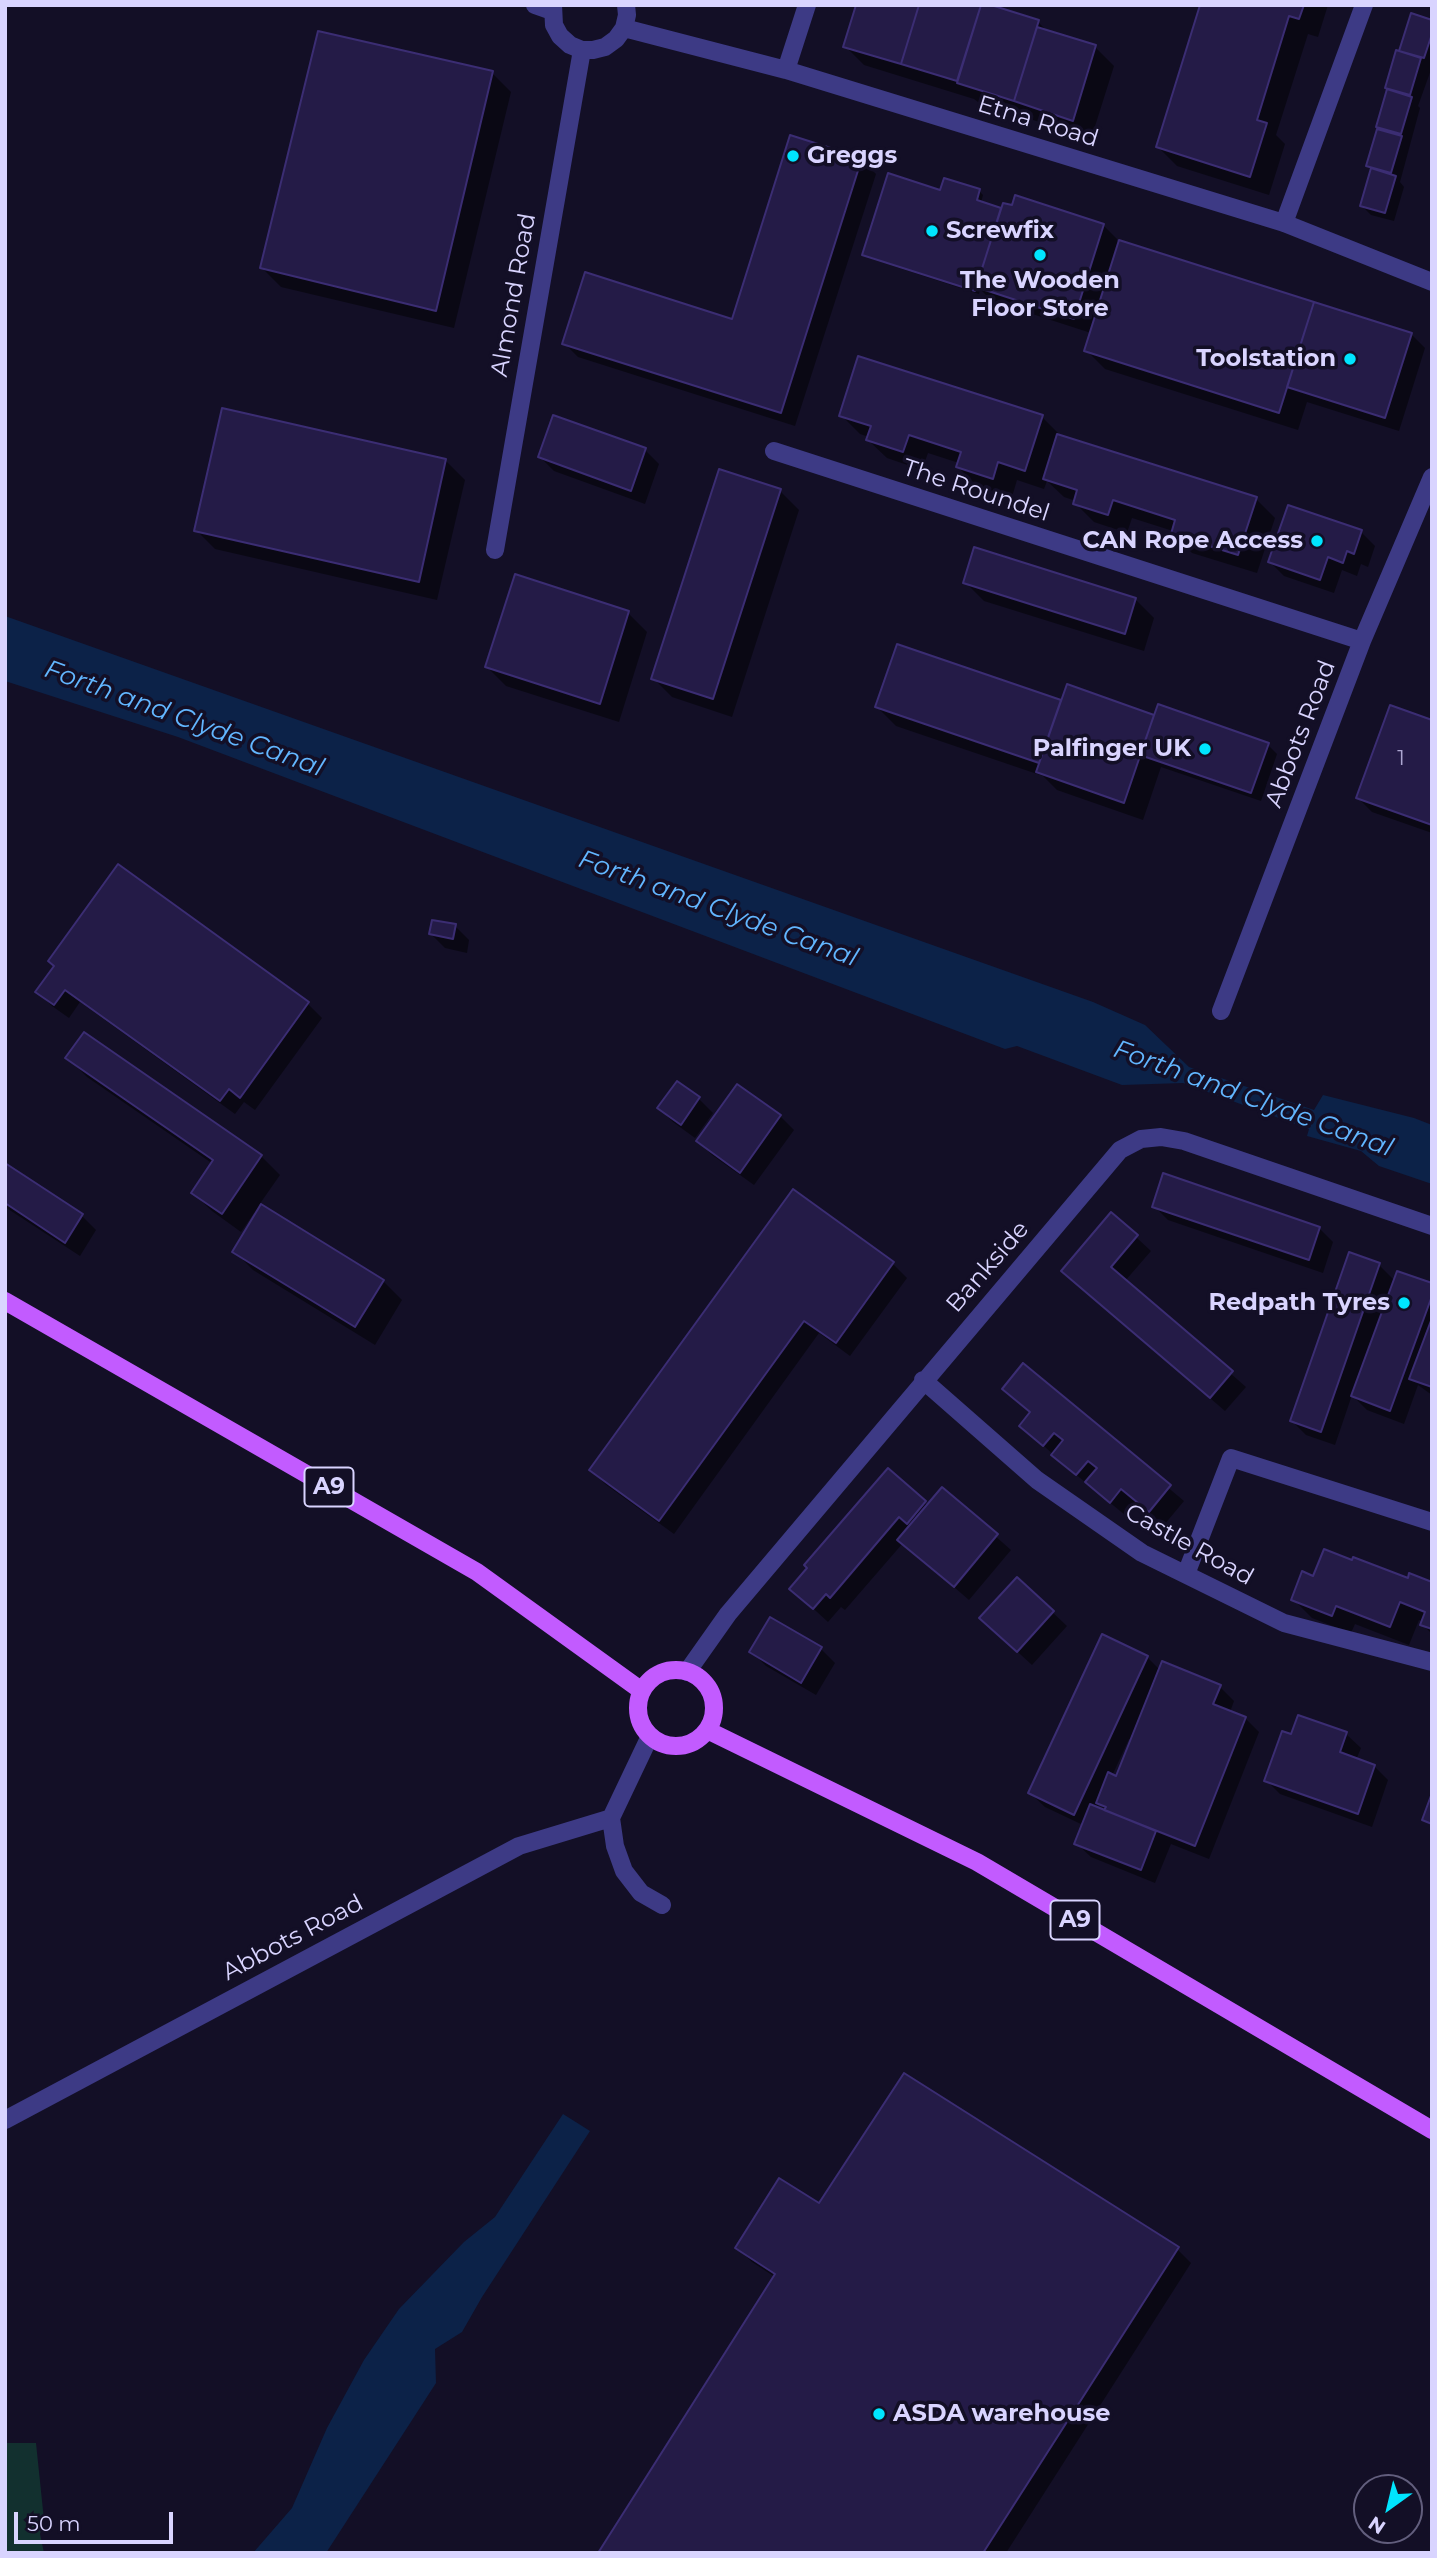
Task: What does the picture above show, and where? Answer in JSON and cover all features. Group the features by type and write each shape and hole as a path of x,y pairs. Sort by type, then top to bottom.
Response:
{"main road":[{"name":"A9","path":"5,1301 477,1573 642,1691"},
{"path":"674,1670 687,1672 699,1679 709,1689 713,1703 713,1717 707,1730 686,1745 660,1743 650,1736 642,1725 638,1713 642,1691 650,1681 674,1670"},
{"name":"A9","path":"707,1730 977,1862 1432,2130"}],"street":[{"path":"547,7 560,36 570,45 582,50 593,50 606,47 616,39 624,28 626,5"},
{"path":"786,70 807,5"},
{"path":"1283,223 1364,5"},
{"name":"Etna Road","path":"624,28 786,70 1283,223 1432,282"},
{"name":"Almond Road","path":"495,550 582,50"},
{"name":"The Roundel","path":"774,451 1362,641"},
{"name":"Abbots Road","path":"1222,1011 1362,641 1432,477"},
{"name":"Bankside","path":"687,1672 728,1614 1120,1150 1141,1139 1161,1137 1184,1141 1432,1226"},
{"name":"Castle Road","path":"923,1380 1037,1480 1142,1553 1284,1623 1432,1662"},
{"path":"1186,1574 1231,1458 1432,1522"},
{"path":"650,1736 611,1818 615,1846 624,1871 641,1893 662,1905"},
{"name":"Abbots Road","path":"5,2120 519,1846 611,1818"}],"green space":[{"path":"5,2443 36,2443 44,2520 40,2534 44,2553 5,2553"}],"water":[{"name":"Forth and Clyde Canal","path":"5,616 1093,1002 1145,1025 1189,1067 1314,1110 1323,1095 1432,1125 1432,1184 1379,1166 1361,1151 1307,1136 1309,1129 1183,1083 1122,1085 1017,1046 1005,1049 178,737 5,681"},
{"path":"563,2114 590,2131 462,2332 435,2349 436,2383 326,2553 253,2553 292,2508 327,2428 364,2360 399,2309 464,2242 495,2217"}],"building":[{"path":"856,5 919,5 901,64 843,47"},
{"path":"919,5 981,5 957,81 901,64"},
{"path":"981,5 991,5 1039,20 1014,101 957,83"},
{"path":"1200,5 1304,5 1299,19 1289,16 1257,120 1267,123 1250,177 1156,147"},
{"path":"1411,13 1432,20 1432,34 1424,58 1399,51"},
{"path":"1037,27 1096,45 1073,121 1014,101"},
{"path":"318,31 493,71 436,311 260,268"},
{"path":"1396,50 1421,58 1410,95 1385,88"},
{"path":"1387,89 1412,97 1401,134 1376,127"},
{"path":"1377,129 1402,136 1391,173 1366,166"},
{"path":"790,135 862,158 781,413 562,344 585,272 732,319"},
{"path":"1371,168 1396,176 1385,213 1360,206"},
{"name":"Screwfix","path":"888,173 940,190 944,178 980,189 977,200 1001,208 975,291 862,255"},
{"name":"The Wooden Floor Store","path":"1015,195 1104,224 1074,319 976,287 1003,203 1012,205"},
{"path":"1119,240 1314,302 1279,413 1084,351"},
{"name":"Toolstation","path":"1314,302 1412,333 1385,418 1287,387"},
{"path":"858,356 1043,415 1025,471 998,462 993,479 956,467 961,452 909,435 903,452 866,440 871,426 839,416"},
{"path":"222,408 446,459 419,582 194,531"},
{"path":"553,415 646,448 631,491 538,457"},
{"path":"1057,434 1257,497 1238,555 1171,534 1175,520 1113,500 1108,515 1073,504 1077,490 1043,479"},
{"path":"719,469 781,489 713,699 651,679"},
{"name":"CAN Rope Access","path":"1288,505 1362,530 1354,554 1347,551 1343,563 1328,557 1320,580 1268,562"},
{"path":"974,547 1136,598 1125,634 963,583"},
{"path":"515,574 629,611 600,704 485,667"},
{"path":"897,644 1061,700 1039,763 875,707"},
{"path":"1067,684 1154,715 1124,803 1036,772"},
{"name":"Palfinger UK","path":"1158,704 1269,743 1251,793 1140,755"},
{"path":"1390,705 1432,720 1432,825 1356,798"},
{"path":"118,864 309,1002 240,1098 229,1089 220,1101 65,990 54,1005 35,992 54,966 48,961"},
{"path":"432,920 456,924 453,939 429,934"},
{"path":"84,1032 262,1155 222,1214 191,1193 213,1160 65,1058"},
{"path":"677,1081 700,1097 681,1125 657,1108"},
{"path":"737,1084 781,1115 740,1173 696,1141"},
{"path":"5,1163 83,1214 65,1243 5,1203"},
{"path":"1163,1173 1320,1227 1309,1260 1152,1207"},
{"path":"793,1189 894,1262 836,1343 804,1321 659,1521 589,1470"},
{"path":"261,1204 384,1280 355,1327 232,1252"},
{"path":"1111,1212 1138,1235 1111,1267 1233,1371 1210,1398 1061,1271"},
{"path":"1349,1252 1380,1263 1321,1432 1290,1421"},
{"path":"1397,1271 1432,1283 1432,1296 1390,1411 1351,1396"},
{"path":"1432,1318 1432,1387 1409,1379"},
{"path":"1023,1363 1171,1485 1149,1512 1121,1489 1110,1503 1085,1482 1097,1468 1088,1461 1076,1475 1051,1455 1063,1440 1054,1433 1043,1446 1019,1426 1030,1412 1002,1389"},
{"path":"888,1468 926,1501 907,1524 899,1517 830,1598 826,1594 813,1609 789,1589 807,1568 804,1565"},
{"path":"942,1487 998,1534 954,1587 897,1540"},
{"path":"1324,1549 1408,1578 1409,1573 1432,1582 1432,1629 1420,1625 1425,1612 1400,1602 1390,1627 1336,1606 1332,1616 1291,1600 1302,1571 1313,1576"},
{"path":"1017,1577 1054,1611 1017,1652 979,1618"},
{"path":"770,1617 822,1647 801,1683 749,1652"},
{"path":"1102,1634 1148,1656 1074,1815 1028,1793"},
{"path":"1162,1661 1221,1685 1213,1704 1246,1717 1195,1846 1104,1810 1106,1807 1096,1803 1108,1772 1116,1776"},
{"path":"1298,1715 1347,1732 1340,1752 1375,1765 1358,1814 1264,1781 1282,1731 1291,1734"},
{"path":"1432,1793 1432,1824 1422,1820"},
{"path":"1090,1804 1156,1831 1141,1870 1074,1844"},
{"name":"ASDA warehouse","path":"904,2073 1179,2247 983,2553 598,2553 775,2274 735,2248 779,2178 819,2203"}],"place":[{"name":"Greggs","path":"793,156"},
{"name":"Screwfix","path":"932,231"},
{"name":"The Wooden Floor Store","path":"1040,255"},
{"name":"Toolstation","path":"1350,359"},
{"name":"CAN Rope Access","path":"1317,541"},
{"name":"Palfinger UK","path":"1205,749"},
{"name":"Redpath Tyres","path":"1404,1303"},
{"name":"ASDA warehouse","path":"879,2414"}]}
